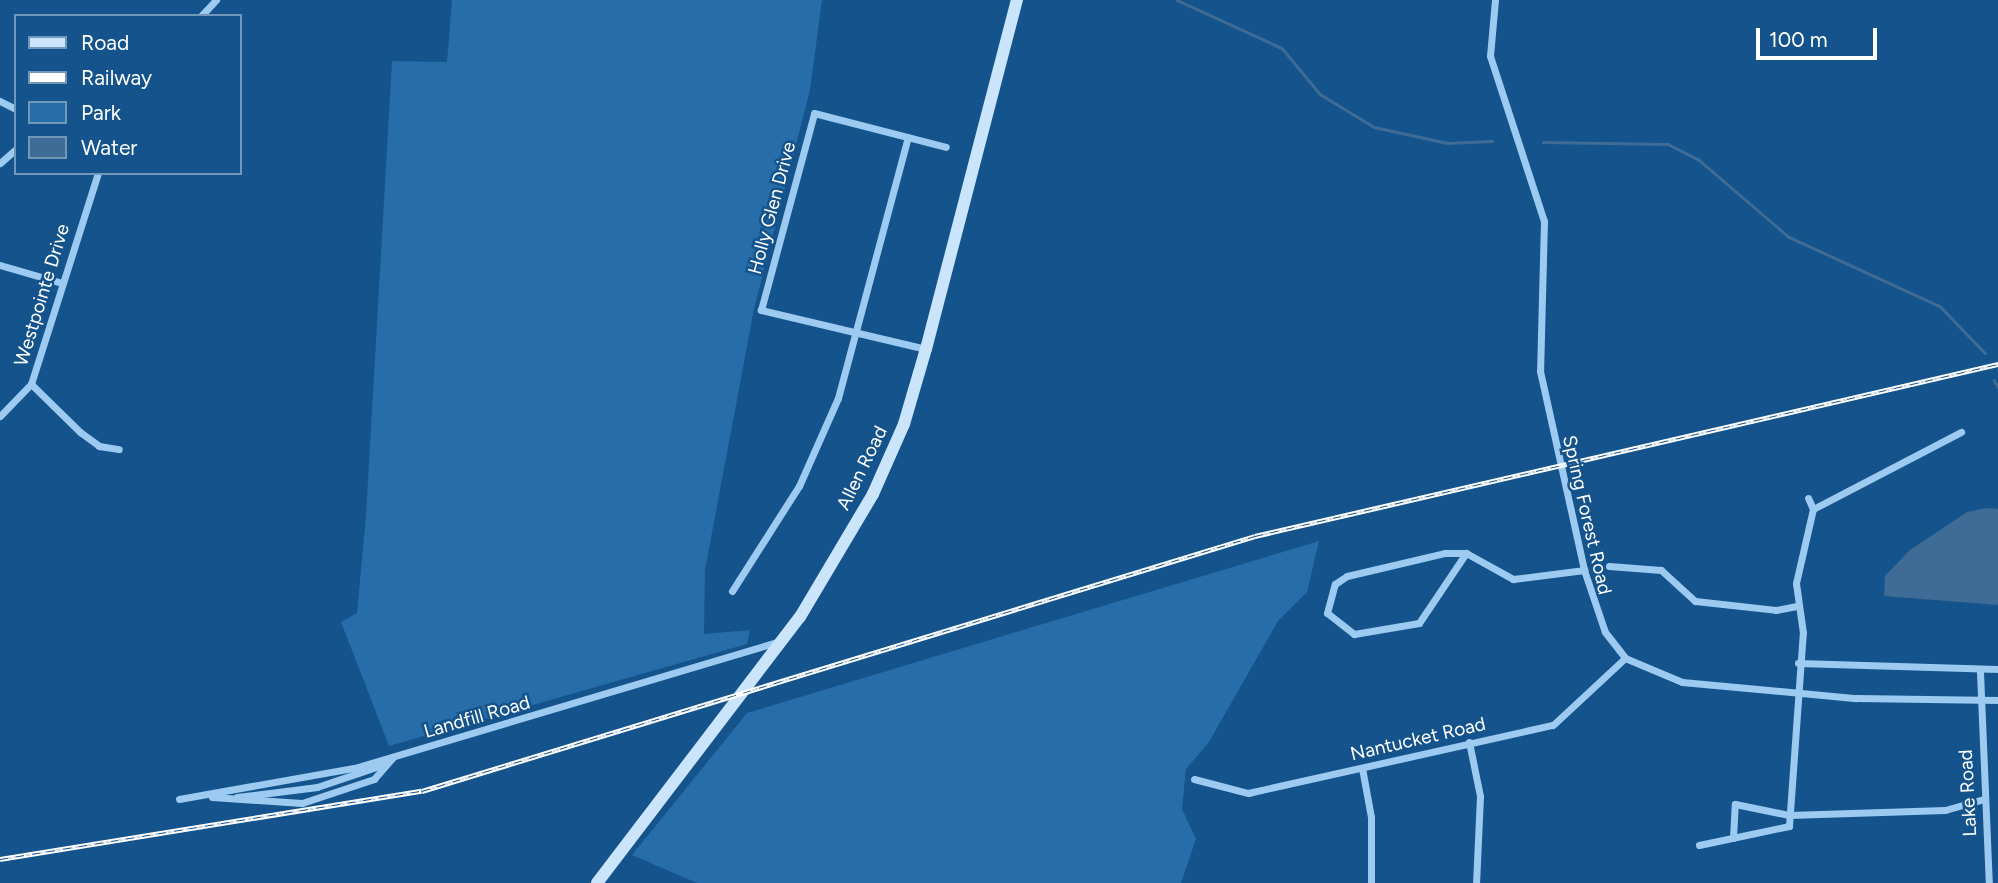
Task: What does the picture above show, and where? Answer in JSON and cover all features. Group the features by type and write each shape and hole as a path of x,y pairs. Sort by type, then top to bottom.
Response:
{"main road":[{"name":"Allen Road","path":"597,883 828,575 873,494 904,425 1017,0"}],"street":[{"path":"203,14 216,0"},
{"name":"Spring Forest Road","path":"1495,0 1490,56 1544,221 1540,370 1594,608 1625,658"},
{"name":"Holly Glen Drive","path":"926,349 761,310 814,113 946,147"},
{"path":"732,591 799,486 838,398 908,137"},
{"path":"0,163 14,151"},
{"name":"Westpointe Drive","path":"0,416 31,384 97,175"},
{"path":"0,265 62,283"},
{"path":"31,384 80,432 99,446 119,449"},
{"path":"1814,509 1961,432"},
{"path":"1699,845 1788,826 1795,692 1802,633 1796,583 1814,509 1808,498"},
{"path":"1466,554 1419,623 1354,634 1327,613 1335,583 1348,576 1466,554 1513,579 1584,570"},
{"path":"1608,566 1661,570 1695,601 1776,610 1797,606"},
{"name":"Landfill Road","path":"179,799 391,760 778,642"},
{"path":"1625,658 1682,682 1795,692 1998,700"},
{"name":"Nantucket Road","path":"1194,779 1248,793 1553,724 1625,658"},
{"path":"1798,663 1980,672 1998,669"},
{"name":"Lake Road","path":"1980,672 1979,701 1989,883"},
{"path":"1469,742 1480,796 1476,883"},
{"path":"222,798 290,790 391,760"},
{"path":"194,795 302,803 350,790 391,760"},
{"path":"1362,768 1371,817 1371,883"},
{"path":"1733,838 1735,804 1789,815 1945,810 1984,799"}],"green space":[{"path":"452,0 822,0 810,90 754,309 705,570 704,634 750,630 747,644 389,746 341,622 357,613 366,515 392,61 447,62"},
{"path":"1319,541 1307,592 1278,621 1209,742 1186,769 1182,809 1196,839 1181,883 697,883 632,855 747,713"}],"water":[{"path":"1998,509 1998,605 1884,596 1885,576 1910,550 1967,512"}],"waterway":[{"path":"1177,0 1282,48 1320,94 1374,127 1448,143 1492,141"},
{"path":"1543,142 1668,144 1698,159 1789,237 1940,306 1985,353"},
{"path":"1994,380 1998,387"}],"railway":[{"path":"0,859 422,791 1255,536 1998,364"}]}
